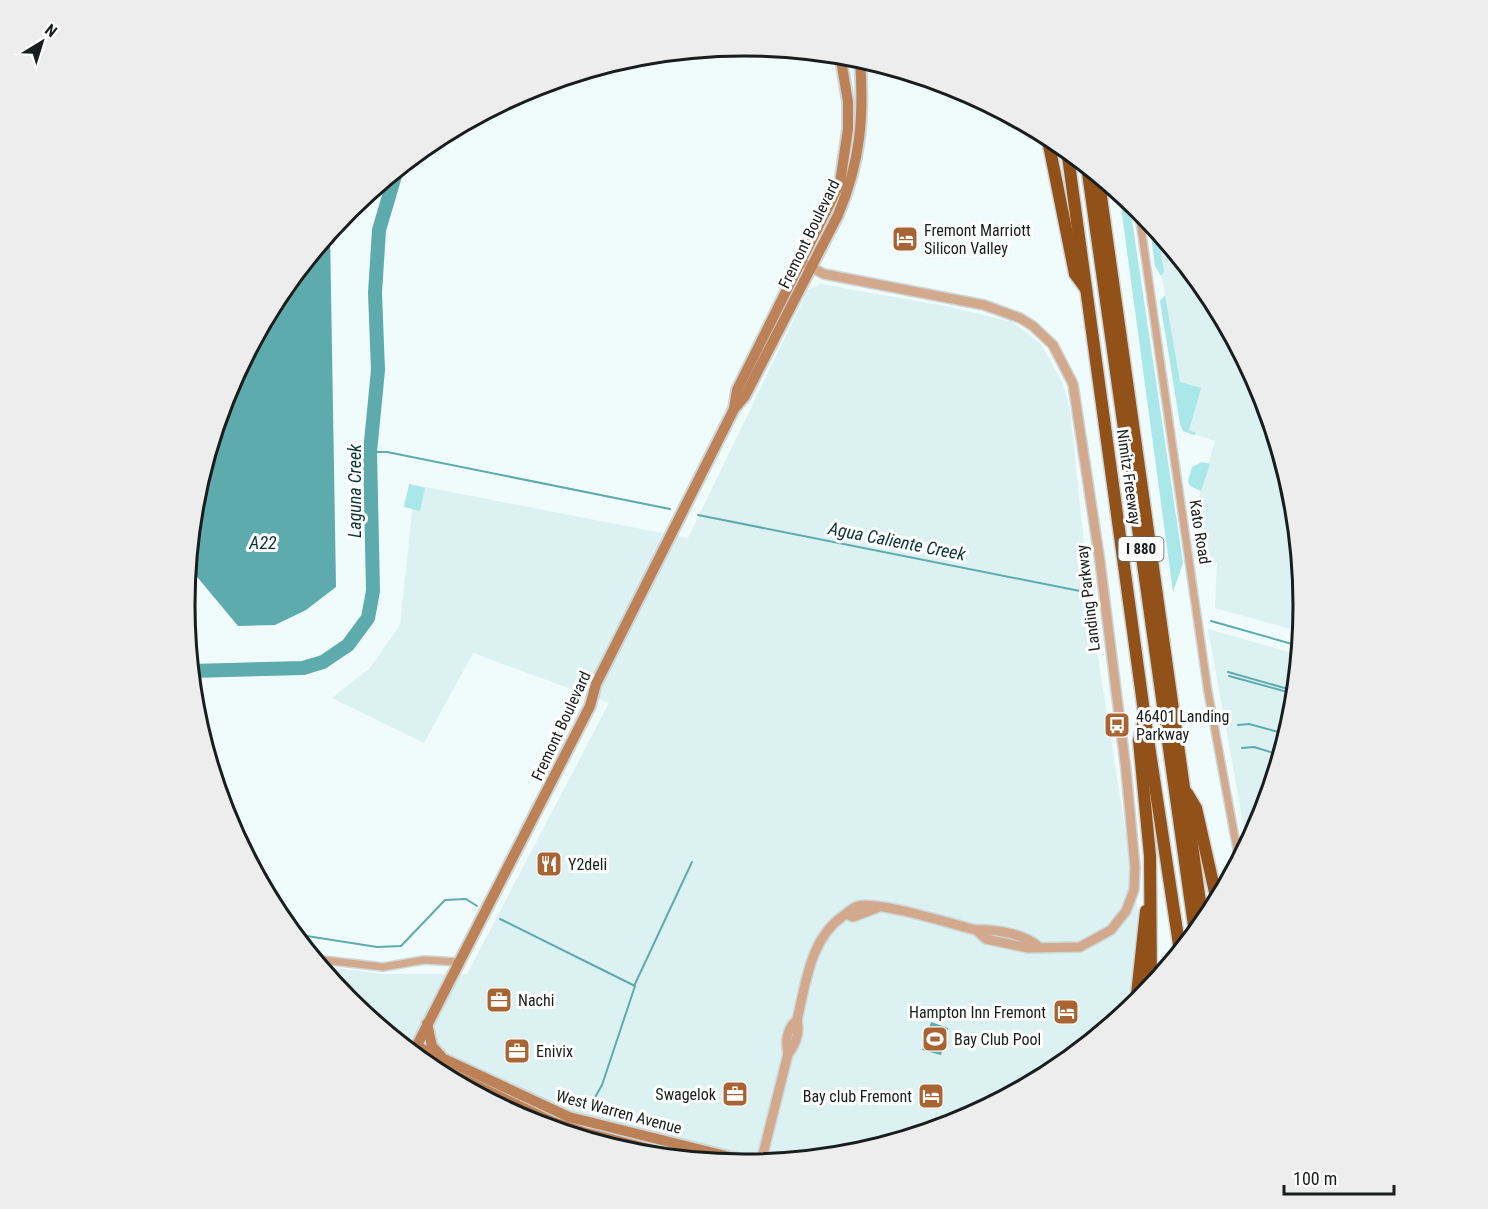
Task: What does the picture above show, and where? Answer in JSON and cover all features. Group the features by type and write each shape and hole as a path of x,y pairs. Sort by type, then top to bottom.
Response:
{"highway":[{"path":"1050,149 1075,274 1086,289"},
{"name":"Nimitz Freeway","path":"1069,162 1145,718 1178,941"},
{"name":"I 880","path":"1089,178 1193,920"},
{"name":"Nimitz Freeway","path":"1100,187 1201,909"},
{"path":"1138,987 1150,856 1139,741 1145,718"},
{"path":"1183,787 1196,808 1214,887"},
{"path":"1149,886 1152,922 1151,972"}],"main road":[{"name":"Fremont Boulevard","path":"417,1045 585,717 596,684 734,410 745,396 806,264 840,183 848,117 842,65"},
{"name":"Fremont Boulevard","path":"806,264 845,200 860,144 860,68"},
{"path":"844,72 850,82 852,94 862,102"},
{"path":"848,117 852,121 855,139 860,144"},
{"path":"427,1024 432,1046 445,1060"},
{"name":"West Warren Avenue","path":"432,1056 569,1117 710,1152"}],"street":[{"name":"Kato Road","path":"1141,225 1205,672 1224,792 1236,847"},
{"name":"Landing Parkway","path":"763,1153 788,1054 794,1046 799,1028 798,1020 816,949 827,930 846,914 853,917 877,908 898,910 976,930 986,939 1028,948 1069,949 1102,937 1126,911 1136,880 1126,770 1100,562 1073,384 1053,345 1033,326 1020,318 984,305 824,274 806,264"},
{"path":"326,960 383,967 430,959 459,963"}],"shaded area":[{"path":"1121,206 1131,215 1183,563 1173,592"},
{"path":"1151,237 1160,247 1164,272 1161,276 1155,266"},
{"path":"1156,242 1180,270 1219,330 1251,394 1264,428 1282,497 1288,533 1292,569 1292,630 1215,608 1217,563 1206,560 1198,500 1215,441 1188,432"},
{"path":"821,284 950,307 1012,322 1041,344 1063,384 1070,411 1092,618 1148,976 1106,1017 1049,1061 987,1097 920,1124 851,1143 780,1152 744,1154 708,1152 637,1143 602,1135 534,1112 469,1080 410,1040 382,1017 332,968 383,974 467,974 609,703 473,653 424,743 332,698 370,668 400,625 415,485 688,538 808,290"},
{"path":"1165,295 1180,382 1201,388 1189,430 1196,433 1194,435 1183,431 1180,424 1160,301"},
{"path":"1202,462 1210,464 1201,491 1190,486 1188,481 1192,467"},
{"path":"409,484 425,488 420,511 404,507"},
{"path":"1208,629 1291,653 1282,712 1274,747 1264,781 1244,829"}],"water":[{"name":"A22","path":"330,244 336,587 306,610 275,625 238,626 196,575 200,533 214,462 237,394 269,330 308,270"},
{"name":"Bay Club Pool","path":"931,1022 948,1028 941,1055 922,1050"}],"waterway":[{"name":"Laguna Creek","path":"199,671 303,668 323,662 348,645 368,618 373,591 370,452 378,370 375,293 379,230 393,183"},
{"name":"Agua Caliente Creek","path":"370,452 387,452 670,509"},
{"name":"Agua Caliente Creek","path":"698,515 1090,593"},
{"name":"Agua Caliente Creek","path":"1211,621 1292,644"},
{"path":"1228,672 1286,688"},
{"path":"1229,676 1285,691"},
{"path":"1238,725 1249,724 1277,732"},
{"path":"1242,748 1254,747 1272,753"},
{"path":"635,984 692,862"},
{"path":"306,936 377,947 401,946 445,900 466,899 477,906"},
{"path":"500,919 635,986 602,1085 594,1099"}],"place":[{"name":"Fremont Marriott Silicon Valley","path":"905,239"},
{"name":"46401 Landing Parkway","path":"1117,725"},
{"name":"Y2deli","path":"549,864"},
{"name":"Nachi","path":"499,1000"},
{"name":"Hampton Inn Fremont","path":"1066,1012"},
{"name":"Bay Club Pool","path":"935,1039"},
{"name":"Enivix","path":"517,1051"},
{"name":"Swagelok","path":"735,1094"},
{"name":"Bay club Fremont","path":"931,1096"}]}
